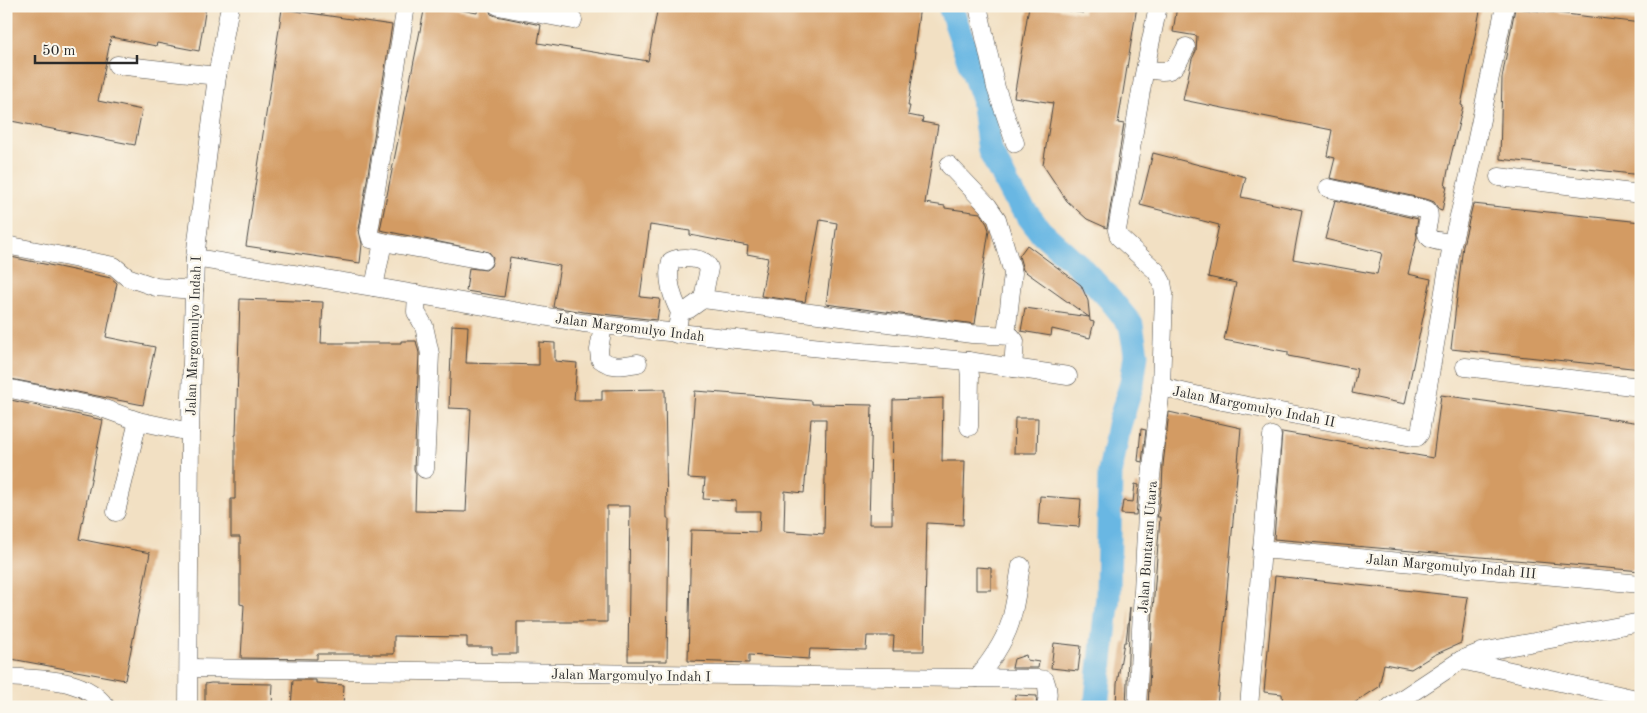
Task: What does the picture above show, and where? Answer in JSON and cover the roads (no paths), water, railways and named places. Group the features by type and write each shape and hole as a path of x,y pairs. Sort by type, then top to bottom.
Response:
{"street":[{"name":"Jalan Margomulyo Indah I","path":"188,707 190,432 195,258 217,76 230,6"},
{"path":"406,6 368,232 371,239 383,242 483,260"},
{"path":"498,6 573,20"},
{"path":"978,6 996,88 1015,143"},
{"name":"Jalan Margomulyo Indah II","path":"1158,6 1118,230 1119,237 1156,271 1162,282 1164,294 1164,335 1161,387 1217,400 1417,437 1420,433 1452,244"},
{"path":"1328,188 1427,210 1430,215 1428,237 1452,244 1469,176 1505,6"},
{"path":"1146,69 1164,72 1172,70 1180,60 1186,47"},
{"path":"117,65 217,76"},
{"path":"949,165 988,206 997,219 1012,273 1006,335"},
{"path":"1499,177 1641,194"},
{"path":"374,287 383,242"},
{"path":"6,245 114,266 127,277 156,287 194,290"},
{"name":"Jalan Margomulyo Indah","path":"195,258 603,325 676,334 968,361 1068,376"},
{"path":"676,334 680,312 675,303 670,281 670,266 674,260 679,258 703,261 708,264 709,268 703,299"},
{"path":"417,294 416,312 424,326 430,354 425,469"},
{"path":"680,312 703,299 972,334 1006,335 1014,338 1013,368"},
{"path":"603,325 599,350 600,359 608,365 617,366 638,363"},
{"path":"968,361 970,376 969,427"},
{"path":"1465,367 1641,387"},
{"name":"Jalan Buntaran Utara","path":"1137,707 1147,513 1161,387"},
{"path":"6,388 99,407 138,421 190,432"},
{"path":"116,512 138,421"},
{"path":"1249,707 1272,436"},
{"name":"Jalan Margomulyo Indah III","path":"1262,550 1641,584"},
{"path":"976,678 987,666 1007,631 1012,617 1021,566"},
{"path":"1390,707 1461,660 1481,652 1641,622"},
{"path":"1461,660 1641,700"},
{"name":"Jalan Margomulyo Indah I","path":"189,668 1039,678 1045,680 1049,694 1046,707"},
{"path":"6,677 74,683 93,692 106,707"}],"waterway":[{"path":"950,6 983,99 990,151 1012,194 1040,231 1079,266 1131,325 1136,354 1132,383 1119,425 1110,472 1108,596 1096,707"}]}
